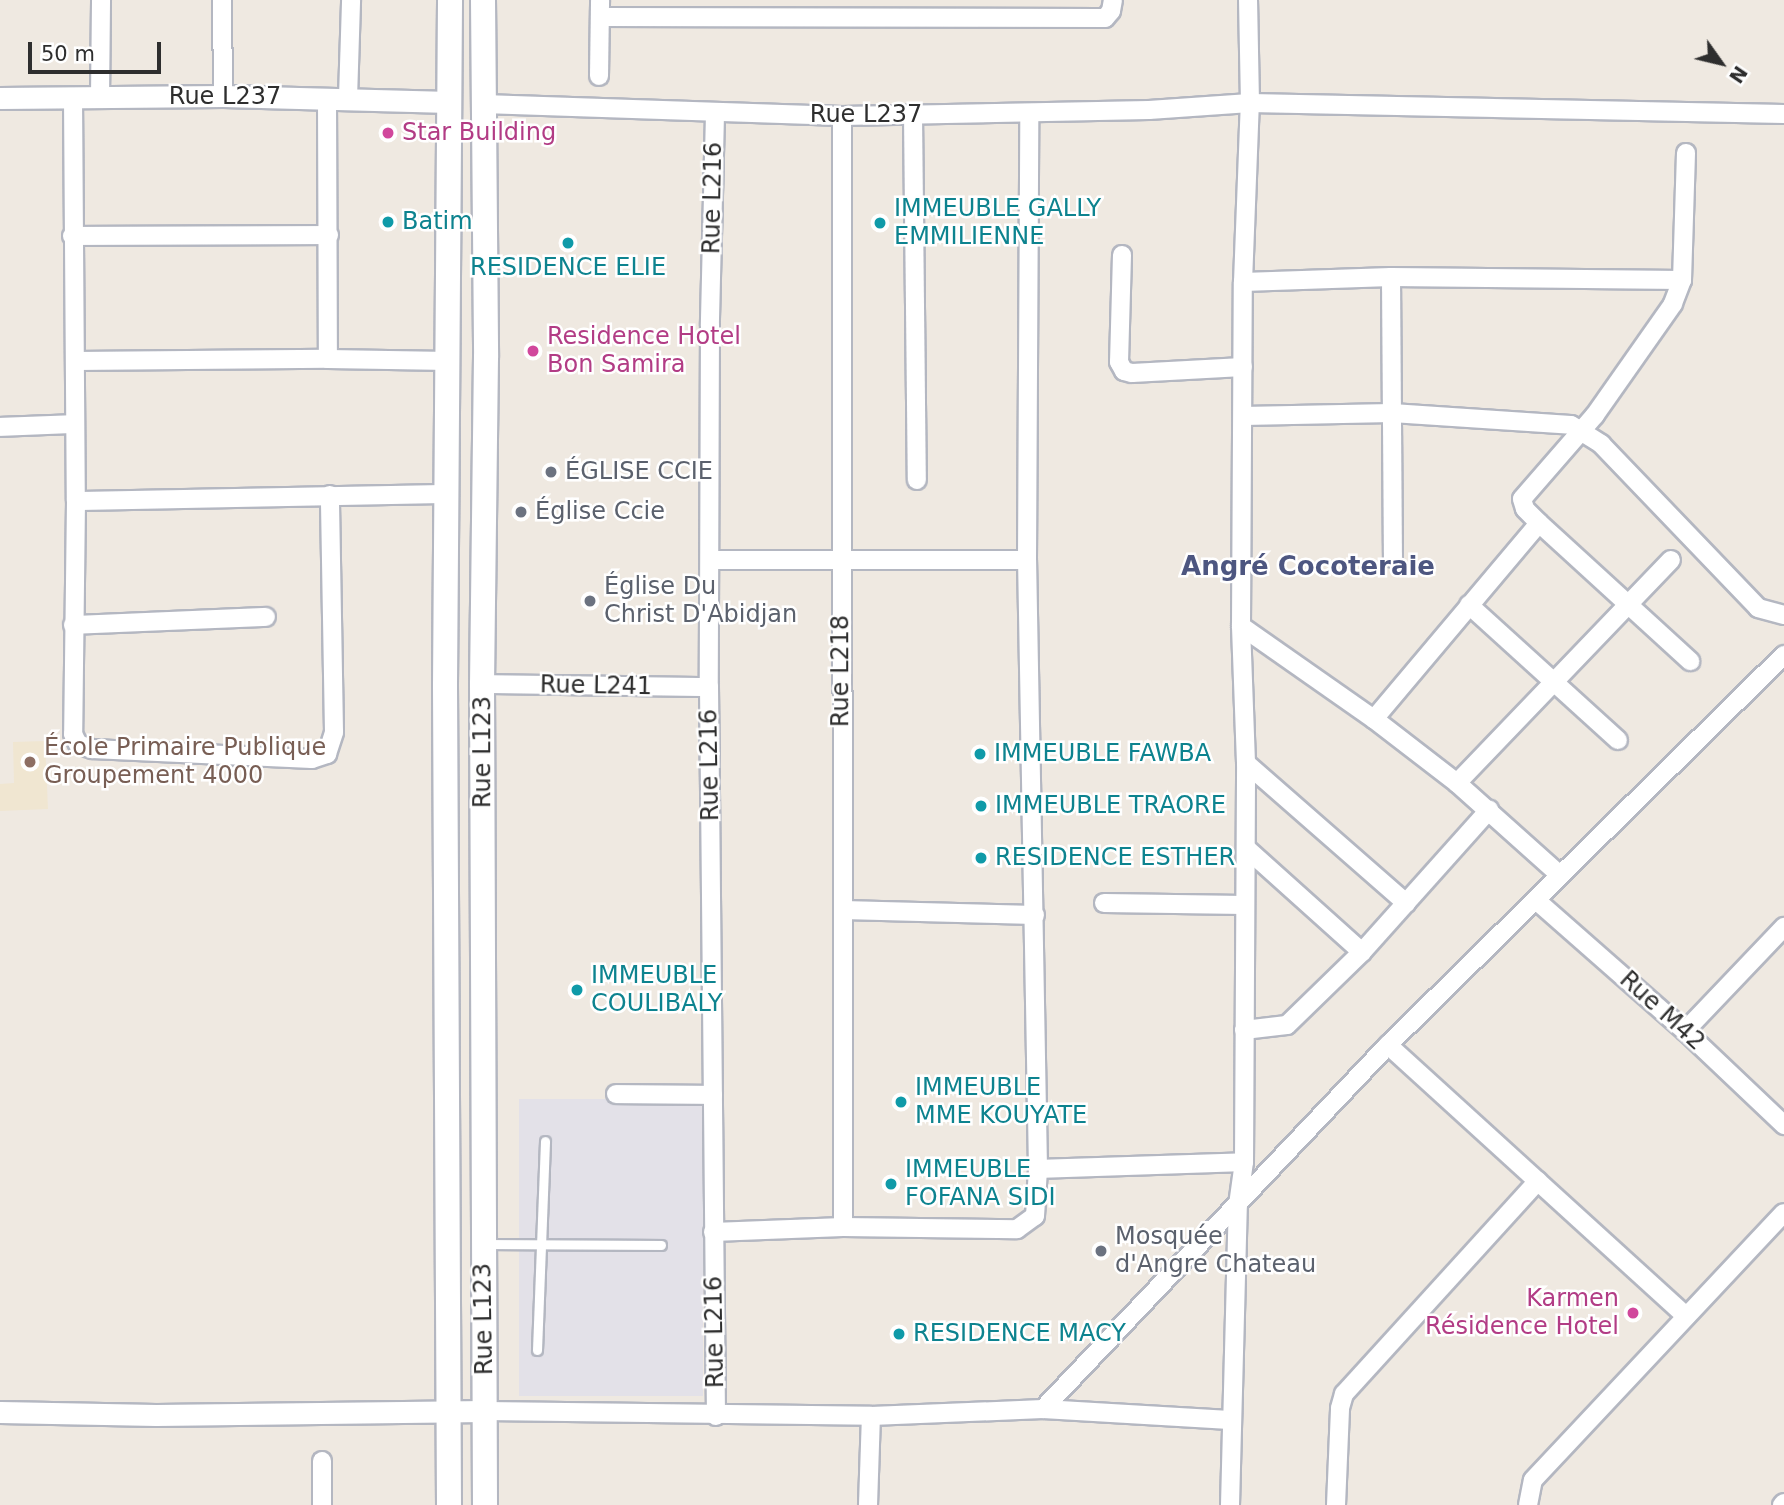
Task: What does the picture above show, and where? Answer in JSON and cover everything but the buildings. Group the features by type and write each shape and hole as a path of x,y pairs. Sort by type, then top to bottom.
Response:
{"main road":[{"name":"Rue L123","path":"449,1505 445,699 450,0"},
{"name":"Rue L123","path":"483,0 486,357 482,684 485,1505"}],"street":[{"path":"100,98 101,0"},
{"path":"222,0 223,96"},
{"path":"328,359 329,235 338,98 351,0"},
{"path":"1230,1505 1230,1420 1238,1205 1244,1162 1246,763 1241,626 1243,282 1250,111 1248,0"},
{"path":"599,76 600,9 993,9 1105,18 1112,6"},
{"name":"Rue L237","path":"0,97 223,96 450,102"},
{"path":"73,98 76,501 73,734 78,744 92,749 312,759 327,754 334,732 330,495"},
{"name":"Rue L237","path":"483,104 715,114 842,116 1149,110 1784,114"},
{"name":"Rue L216","path":"715,114 709,687 716,1416"},
{"path":"713,1232 844,1227 1017,1229 1035,1216 1038,1169 1035,915 1027,560 1029,114"},
{"path":"913,115 917,480"},
{"name":"Rue L218","path":"842,116 844,1227"},
{"path":"1686,153 1682,280 1673,304 1634,365 1582,431 1522,499 1525,509 1539,523 1690,661"},
{"path":"72,236 329,235"},
{"path":"1122,255 1119,362 1124,371 1132,373 1243,367"},
{"path":"1243,282 1391,277 1682,280"},
{"path":"1391,277 1393,558"},
{"path":"75,361 449,361"},
{"path":"1243,416 1392,413 1552,421 1571,425 1601,444 1758,608 1784,615"},
{"path":"0,427 75,424"},
{"path":"76,501 447,494"},
{"path":"1374,719 1539,523"},
{"path":"710,560 1027,560"},
{"path":"1457,783 1552,680 1671,561"},
{"path":"1469,606 1618,740"},
{"path":"74,625 266,617"},
{"path":"1241,626 1374,719 1457,783 1560,874"},
{"path":"1043,1409 1388,1045 1784,655"},
{"name":"Rue L241","path":"482,684 709,687"},
{"path":"1246,763 1406,903"},
{"path":"1244,1030 1287,1025 1362,952 1489,810"},
{"path":"1246,848 1362,952"},
{"name":"Rue M42","path":"1537,901 1685,1031 1784,1125"},
{"path":"1104,904 1245,905"},
{"path":"843,910 1035,915"},
{"path":"1685,1031 1784,927"},
{"path":"1388,1045 1686,1316"},
{"path":"616,1094 713,1095"},
{"path":"1038,1169 1244,1162"},
{"path":"1336,1505 1340,1408 1344,1394 1538,1181"},
{"path":"1528,1505 1533,1480 1784,1213"},
{"path":"0,1412 156,1416 449,1411 871,1416 1043,1409 1230,1420"},
{"path":"868,1505 871,1416"},
{"path":"322,1461 322,1505"}],"lane":[{"path":"537,1350 545,1142"},
{"path":"483,1244 662,1245"}],"shaded area":[{"name":"École Primaire Publique Groupement 4000","path":"45,741 48,809 0,811 0,784 14,783 13,742"},
{"path":"519,1099 703,1099 703,1396 519,1396"}],"place":[{"name":"Star Building","path":"388,133"},
{"name":"Batim","path":"388,222"},
{"name":"IMMEUBLE GALLY EMMILIENNE","path":"880,223"},
{"name":"RESIDENCE ELIE","path":"568,243"},
{"name":"Residence Hotel Bon Samira","path":"533,351"},
{"name":"ÉGLISE CCIE","path":"551,472"},
{"name":"Église Ccie","path":"521,512"},
{"name":"Église Du Christ D'Abidjan","path":"590,601"},
{"name":"IMMEUBLE FAWBA","path":"980,754"},
{"name":"École Primaire Publique Groupement 4000","path":"30,762"},
{"name":"IMMEUBLE TRAORE","path":"981,806"},
{"name":"RESIDENCE ESTHER","path":"981,858"},
{"name":"IMMEUBLE COULIBALY","path":"577,990"},
{"name":"IMMEUBLE MME KOUYATE","path":"901,1102"},
{"name":"IMMEUBLE FOFANA SIDI","path":"891,1184"},
{"name":"Mosquée d'Angre Chateau","path":"1101,1251"},
{"name":"Karmen Résidence Hotel","path":"1633,1313"},
{"name":"RESIDENCE MACY","path":"899,1334"}],"district":[{"name":"Angré Cocoteraie","path":"1308,567"}]}
